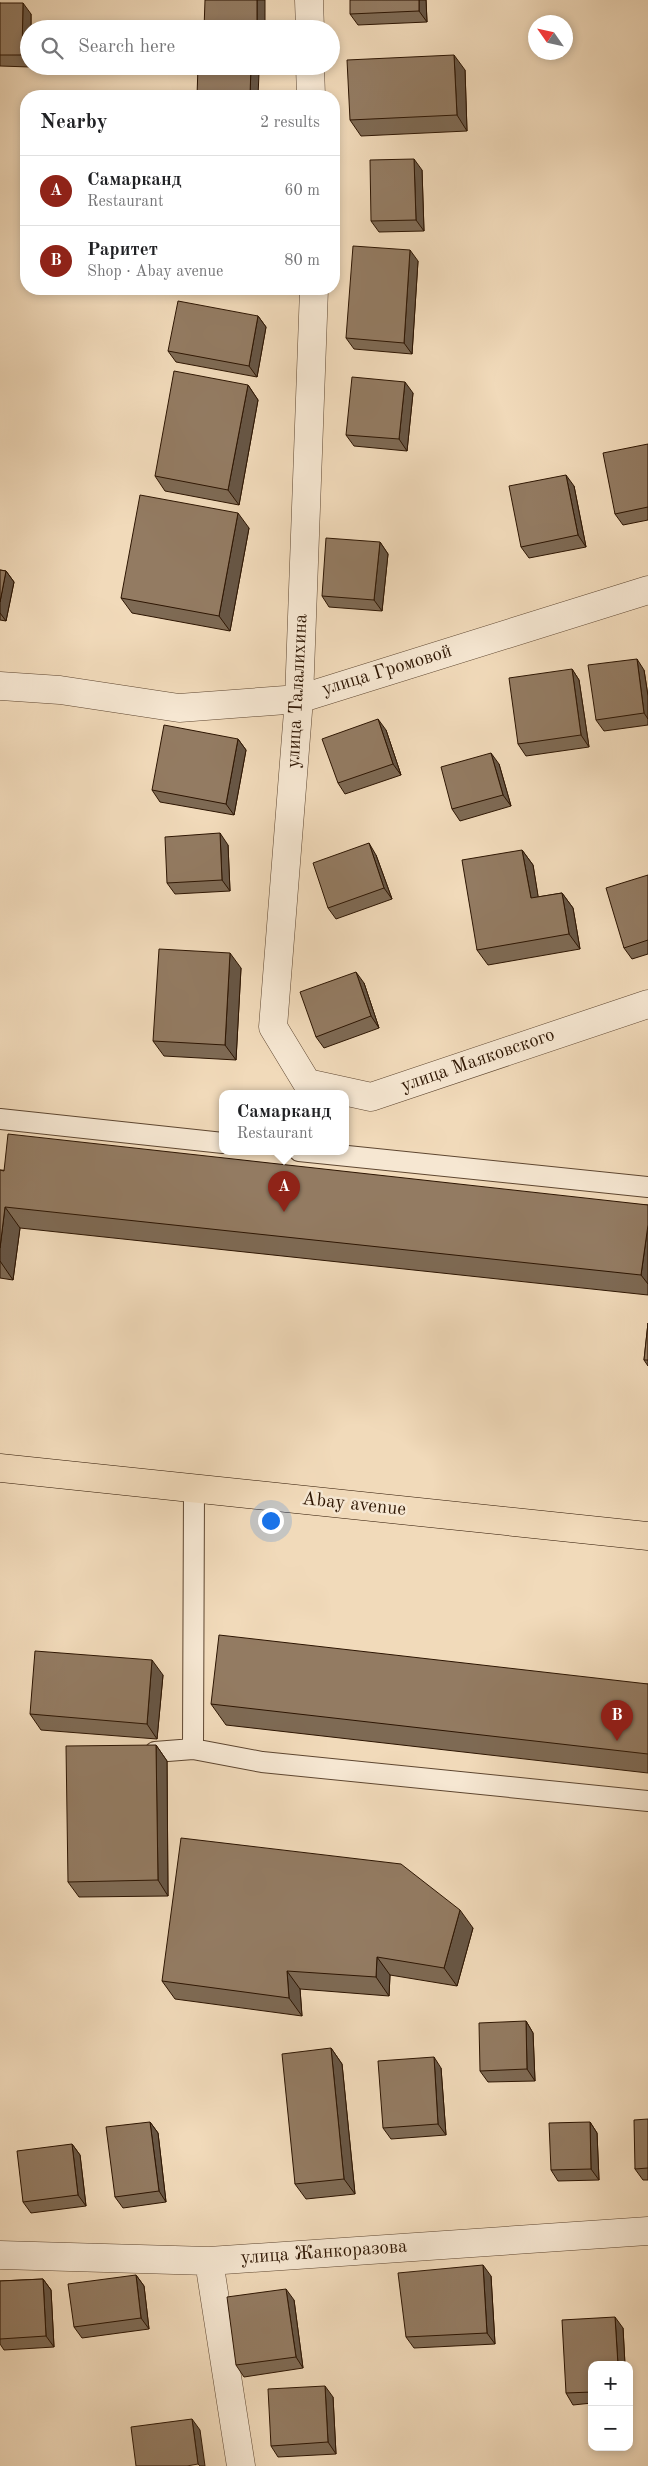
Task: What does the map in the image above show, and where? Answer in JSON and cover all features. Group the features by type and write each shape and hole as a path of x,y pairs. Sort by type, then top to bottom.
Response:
{"main road":[{"name":"Abay avenue","path":"0,1468 648,1536"}],"street":[{"path":"309,0 310,20"},
{"path":"310,75 311,90"},
{"name":"улица Талалихина","path":"307,1083 273,1027 299,699 314,295"},
{"name":"улица Громовой","path":"0,686 60,690 179,708 299,699 648,590"},
{"name":"улица Маяковского","path":"349,1092 371,1097 648,1004"},
{"name":"улица Маяковского","path":"307,1083 339,1090"},
{"name":"улица Жанкоразова","path":"0,2255 208,2261 648,2231"},
{"path":"208,2261 241,2466"}],"lane":[{"path":"0,1119 219,1143"},
{"path":"339,1155 648,1187"},
{"path":"193,1749 194,1489"},
{"path":"154,1752 193,1749 262,1762 648,1801"}],"building":[{"path":"205,0 257,0 257,20 204,20"},
{"path":"350,0 419,0 419,11 350,14"},
{"path":"0,3 23,3 23,20 20,20 20,55 0,55"},
{"path":"454,55 457,115 350,120 347,60"},
{"path":"198,75 251,75 250,90 197,90"},
{"path":"414,159 416,220 371,221 370,160"},
{"path":"353,246 410,250 404,343 346,338"},
{"path":"178,301 258,316 249,366 168,351"},
{"path":"174,371 248,385 228,490 155,476"},
{"path":"352,377 405,382 399,439 346,435"},
{"path":"648,444 648,507 615,514 603,453"},
{"path":"566,475 578,535 521,547 509,486"},
{"path":"140,495 238,513 219,616 121,598"},
{"path":"326,538 380,542 374,600 322,596"},
{"path":"0,570 6,571 0,602"},
{"path":"637,659 644,713 596,720 588,665"},
{"path":"572,669 581,735 518,744 509,678"},
{"path":"378,719 393,764 338,783 322,739"},
{"path":"164,725 238,739 226,804 152,790"},
{"path":"491,753 503,795 452,809 441,767"},
{"path":"220,833 222,880 167,883 165,837"},
{"path":"369,843 384,888 328,908 313,863"},
{"path":"522,850 531,898 562,893 569,934 477,950 462,860"},
{"path":"648,875 648,940 624,948 606,888"},
{"path":"159,949 230,953 225,1045 153,1041"},
{"path":"356,972 371,1016 316,1037 300,992"},
{"path":"8,1134 648,1205 648,1225 641,1275 5,1207 0,1248 0,1170 4,1171"},
{"path":"648,1323 648,1360 644,1360"},
{"path":"219,1635 648,1684 648,1754 211,1704"},
{"path":"35,1651 152,1660 147,1724 30,1714"},
{"path":"156,1745 158,1880 68,1882 66,1746"},
{"path":"181,1838 401,1864 460,1910 444,1968 377,1957 376,1977 287,1971 289,1998 162,1981"},
{"path":"526,2021 527,2069 480,2071 479,2023"},
{"path":"331,2048 344,2179 295,2184 282,2054"},
{"path":"434,2057 438,2124 383,2128 378,2061"},
{"path":"648,2119 648,2168 635,2169 634,2120"},
{"path":"150,2122 159,2191 115,2197 106,2127"},
{"path":"590,2122 591,2169 551,2170 549,2123"},
{"path":"72,2144 78,2195 23,2202 17,2151"},
{"path":"483,2265 487,2333 406,2337 398,2273"},
{"path":"136,2275 141,2318 74,2327 68,2284"},
{"path":"43,2279 46,2336 0,2339 0,2281"},
{"path":"286,2289 296,2357 236,2365 227,2297"},
{"path":"615,2317 618,2361 588,2361 588,2392 566,2393 562,2320"},
{"path":"325,2386 328,2442 271,2446 268,2389"},
{"path":"192,2419 198,2464 187,2466 136,2466 131,2427"}],"place":[{"name":"Самарканд","path":"284,1212"},
{"name":"Раритет","path":"617,1741"}]}
